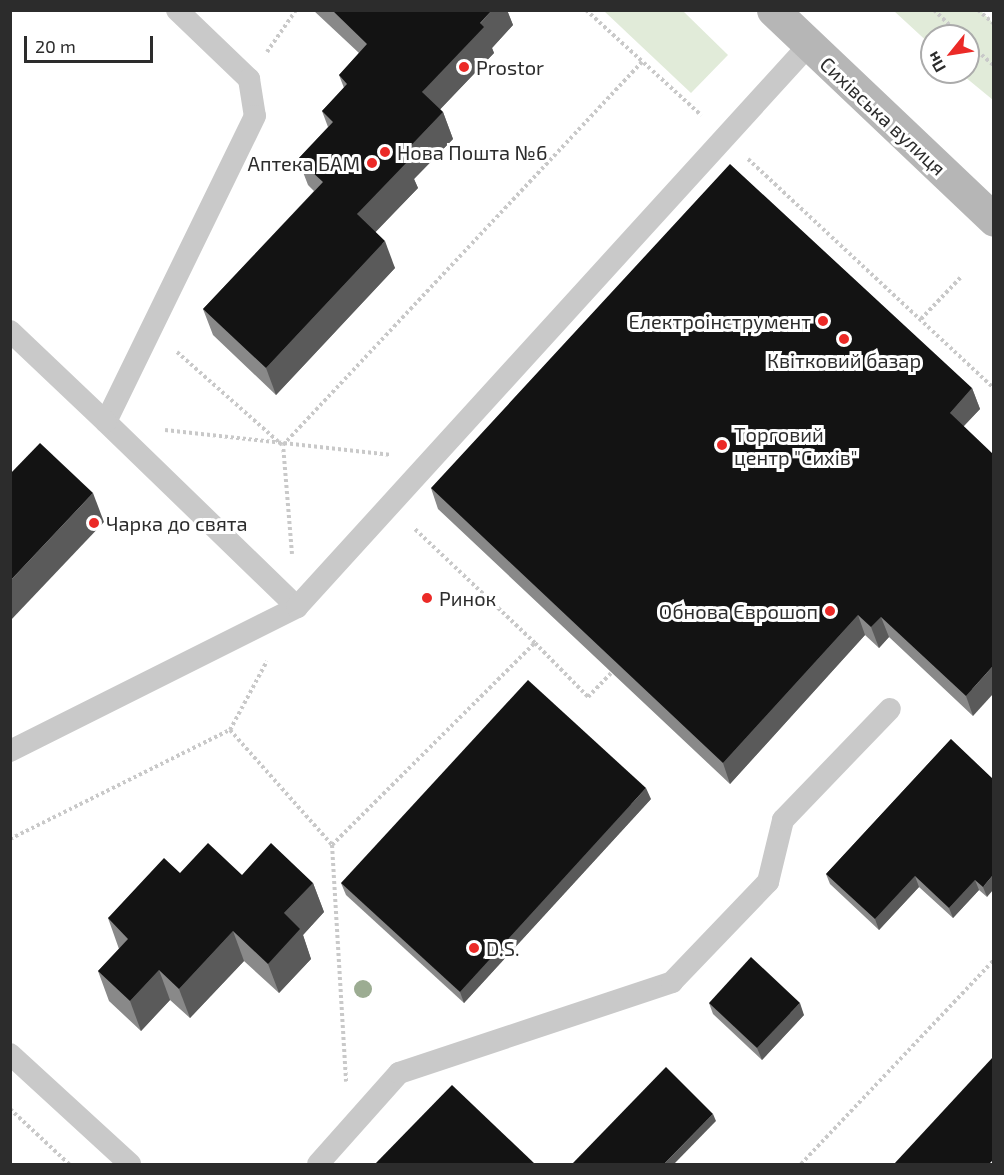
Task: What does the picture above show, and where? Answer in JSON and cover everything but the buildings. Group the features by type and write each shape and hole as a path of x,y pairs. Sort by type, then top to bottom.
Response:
{"main road":[{"name":"Сихівська вулиця","path":"773,10 808,46 993,220"}],"lane":[{"path":"106,422 255,116 249,79 177,10"},
{"path":"10,751 297,607 808,46"},
{"path":"10,331 297,607"},
{"path":"318,1164 399,1073 672,982 768,882 783,820 890,709"},
{"path":"10,1054 130,1164"}],"path":[{"path":"249,79 296,10"},
{"path":"586,10 993,388"},
{"path":"934,10 949,24"},
{"path":"978,10 993,24"},
{"path":"980,54 993,66"},
{"path":"283,445 642,62"},
{"path":"921,319 962,277"},
{"path":"151,329 283,445 297,607"},
{"path":"106,422 283,445 433,459"},
{"path":"390,506 535,643 588,697 621,663"},
{"path":"332,845 535,643"},
{"path":"10,839 230,730 269,658"},
{"path":"230,730 332,845 345,1080 369,1107"},
{"path":"801,1164 993,960"},
{"path":"10,1109 69,1164"}],"green space":[{"path":"604,11 683,11 728,55 691,93"},
{"path":"894,11 981,11 993,23 993,100 974,84 980,84 980,24 920,24 920,35"}],"place":[{"name":"Prostor","path":"464,67"},
{"name":"Нова Пошта №6","path":"385,152"},
{"name":"Аптека БАМ","path":"372,163"},
{"name":"Електроінструмент","path":"823,321"},
{"name":"Квітковий базар","path":"844,339"},
{"name":"Tорговий центр \"Сихів\"","path":"722,445"},
{"name":"Чарка до свята","path":"94,523"},
{"name":"Ринок","path":"427,598"},
{"name":"Обнова Єврошоп","path":"830,611"},
{"name":"D.S.","path":"474,948"}]}
